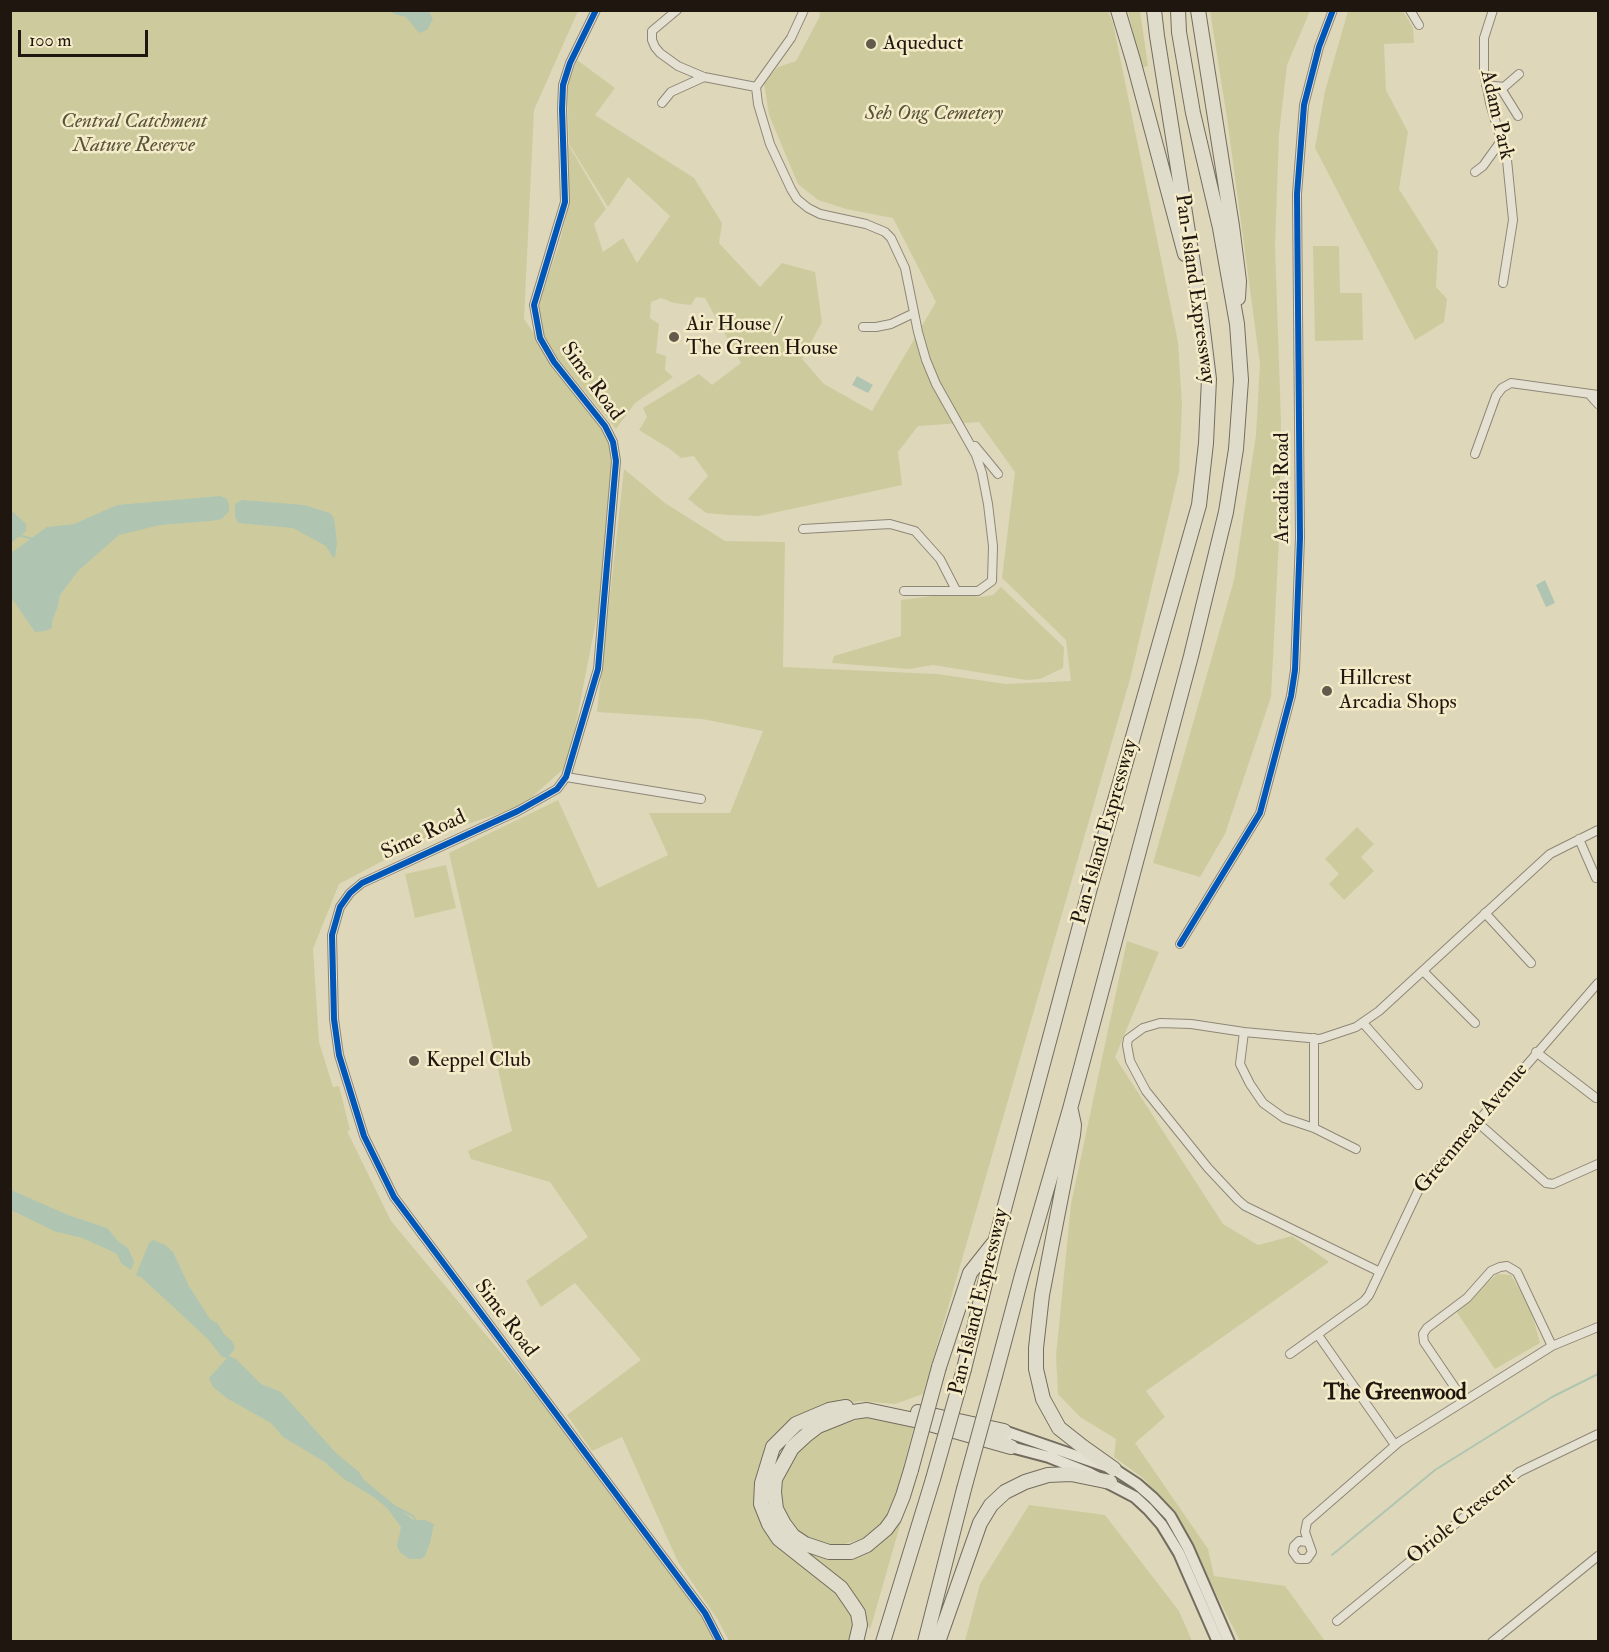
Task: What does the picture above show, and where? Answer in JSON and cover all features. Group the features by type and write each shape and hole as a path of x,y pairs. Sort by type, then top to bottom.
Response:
{"highway":[{"path":"1118,10 1136,68 1183,250 1194,269"},
{"name":"Pan-Island Expressway","path":"883,1641 933,1479 964,1368 996,1239 1090,888 1199,506 1206,443 1209,379 1154,10"},
{"name":"Pan-Island Expressway","path":"925,1641 964,1489 1070,1109 1191,656 1226,512 1236,449 1241,380 1237,324 1220,228 1193,113 1179,32 1178,10"},
{"path":"1198,10 1238,270 1237,324"},
{"path":"1070,1109 1074,1128 1042,1295 1036,1369 1043,1399 1059,1428 1112,1476"},
{"path":"996,1239 970,1273 939,1367 911,1470 903,1496 894,1518 886,1529 867,1545 851,1552 830,1552 805,1544 793,1536 776,1509 774,1492 776,1479 792,1448 818,1426 853,1412 867,1410 910,1419 1011,1448"},
{"path":"856,1641 860,1624 858,1613 841,1588 779,1539 769,1524 761,1504 762,1484 773,1447 796,1425 829,1410 850,1406 883,1405 1004,1431"},
{"path":"938,1641 980,1522 991,1505 1005,1492 1025,1482 1048,1475 1112,1476"}],"main road":[{"path":"1218,1641 1179,1553 1162,1525 1135,1497 1112,1476 1004,1431 1004,1438 1011,1448 1049,1457 1112,1476 1137,1484 1170,1516 1188,1548 1229,1641"}],"street":[{"name":"Sime Road","path":"597,10 570,63 563,85 565,202 534,305 540,338 554,362 605,426 613,442 616,461 598,669 566,777 556,789 518,811 362,883 350,893 340,907 332,935 334,1019 337,1045 363,1136 394,1197 705,1614 720,1641"},
{"path":"677,10 652,32 655,47 678,66 704,77 756,87"},
{"path":"804,10 791,38 756,87 764,128 797,199 820,214 866,224 885,232 891,238 904,268 926,360 936,384 967,436 982,472 988,504 993,546 992,581 978,591 904,591"},
{"name":"Arcadia Road","path":"1180,944 1260,813 1291,696 1300,538 1297,194 1304,105 1319,47 1333,10"},
{"path":"1410,10 1419,25"},
{"name":"Adam Park","path":"1493,10 1484,39 1483,55 1486,85 1507,160 1514,220 1503,283"},
{"path":"1486,85 1500,87 1507,85 1519,74"},
{"path":"662,103 671,92 704,77"},
{"path":"1500,87 1518,116"},
{"path":"1475,172 1501,141"},
{"path":"863,327 891,324 914,312"},
{"path":"1475,454 1496,396 1511,383 1599,395"},
{"path":"1589,394 1599,404"},
{"path":"967,436 998,474"},
{"path":"803,529 890,524 915,531 940,559 956,590"},
{"path":"566,777 701,799"},
{"path":"1380,1272 1245,1206 1238,1200 1208,1168 1146,1091 1130,1061 1128,1038 1143,1028 1160,1023 1191,1024 1244,1032 1314,1038 1327,1038 1356,1027 1423,971 1550,854 1599,830"},
{"path":"1579,839 1596,878"},
{"path":"1485,913 1531,963"},
{"path":"1423,971 1475,1023"},
{"name":"Greenmead Avenue","path":"1290,1354 1364,1301 1369,1295 1419,1189 1598,983"},
{"path":"1363,1023 1418,1085"},
{"path":"1244,1032 1240,1064 1243,1073 1263,1103 1284,1118 1314,1128 1356,1149"},
{"path":"1314,1038 1314,1128"},
{"name":"Greenmead Avenue","path":"1536,1052 1596,1098"},
{"path":"1477,1122 1546,1183 1553,1184 1599,1164"},
{"path":"1464,1401 1424,1342 1423,1334 1427,1328 1467,1298 1491,1271 1507,1266 1517,1272 1552,1346"},
{"path":"1307,1542 1305,1532 1307,1522 1395,1445 1552,1346 1599,1327"},
{"path":"1318,1335 1395,1445"},
{"name":"Oriole Crescent","path":"1337,1621 1519,1472 1599,1434"},
{"path":"1492,1641 1599,1556"}],"green space":[{"name":"Central Catchment Nature Reserve","path":"11,11 578,11 534,110 524,319 614,445 602,590 570,763 522,806 428,837 339,884 313,949 319,1042 333,1087 339,1086 350,1130 347,1131 391,1221 567,1432 711,1625 718,1641 11,1642"},
{"name":"Seh Ong Cemetery","path":"819,11 1108,11 1113,23 1178,342 1182,405 1179,472 1130,679 923,1394 895,1404 860,1401 838,1406 804,1420 777,1446 766,1506 775,1528 847,1592 861,1641 729,1641 718,1620 678,1562 622,1437 592,1451 567,1415 641,1360 575,1283 541,1307 526,1281 588,1237 550,1182 471,1159 468,1151 512,1131 449,853 558,800 598,888 668,855 649,813 730,813 763,731 702,719 597,712 624,469 665,503 725,541 785,542 783,667 937,674 1006,684 1071,681 1066,640 1002,578 1015,472 979,422 918,426 898,452 902,485 759,516 706,513 688,499 708,476 694,456 681,458 639,430 647,417 643,408 699,374 712,385 741,363 705,298 696,297 691,305 674,303 661,298 651,302 650,318 659,324 656,353 666,356 665,370 673,377 635,403 616,429 558,359 544,335 539,303 558,248 569,205 568,144 606,209 594,224 603,252 623,238 637,263 670,216 628,177 608,207 569,144 567,86 577,60 615,88 595,115 694,178 722,223 719,243 760,287 782,263 815,272 822,322 802,359 824,384 872,411 936,302 893,218 846,209 818,200 798,184 769,115 764,83 778,67 796,61 820,16"},
{"path":"1128,11 1140,11 1148,66 1141,68"},
{"path":"1210,11 1310,11 1287,65 1279,134 1275,245 1281,422 1279,538 1271,697 1225,834 1200,877 1153,863 1234,580 1256,435 1260,364 1227,118"},
{"path":"1348,11 1403,11 1413,28 1414,43 1384,44 1386,90 1408,132 1399,189 1438,251 1436,287 1447,299 1444,322 1415,340 1315,148 1325,91"},
{"path":"1313,246 1339,246 1340,293 1362,293 1363,340 1315,341"},
{"path":"1001,587 1064,647 1063,668 1040,679 1026,680 933,665 909,669 832,663 834,656 901,636 901,600 955,593 980,597 993,595"},
{"path":"1357,827 1374,844 1361,857 1374,871 1344,900 1329,884 1339,874 1325,859"},
{"path":"446,865 456,908 415,918 405,874"},
{"path":"1127,941 1159,952 1115,1057 1223,1224 1258,1245 1292,1236 1329,1262 1146,1391 1165,1417 1135,1443 1208,1549 1214,1576 1285,1586 1325,1641 1240,1641 1175,1513 1143,1478 1114,1457 1116,1439 1080,1417 1058,1394 1056,1356 1071,1204"},
{"path":"1497,1274 1511,1275 1531,1310 1540,1343 1495,1369 1456,1311"},
{"path":"869,1416 914,1426 895,1500 885,1518 869,1537 844,1544 829,1545 813,1542 801,1534 789,1521 781,1505 780,1486 785,1471 794,1456 821,1432"},
{"path":"1029,1505 1105,1515 1179,1611 1192,1641 965,1641 980,1584"},
{"path":"905,1508 870,1630 860,1604 849,1590 801,1551 856,1554"}],"shaded area":[{"path":"391,11 429,11 433,19 427,30 419,33 406,17"},
{"path":"857,376 873,385 868,393 852,385"},
{"path":"220,496 226,498 229,504 229,511 222,519 160,525 119,535 78,571 60,595 52,628 35,632 11,597 11,553 47,527 74,524 117,505"},
{"path":"242,500 304,505 330,513 335,525 337,544 335,557 333,558 326,546 293,528 238,523 235,517 235,504"},
{"path":"11,510 26,524 26,531 11,543"},
{"path":"1545,580 1555,603 1546,607 1536,585"},
{"path":"11,1190 68,1215 107,1228 119,1242 128,1248 134,1262 131,1270 121,1263 117,1254 107,1249 82,1238 54,1231 11,1210"},
{"path":"153,1240 165,1245 173,1252 189,1286 210,1319 218,1324 232,1341 235,1348 229,1356 236,1359 261,1384 281,1392 336,1453 359,1472 364,1480 413,1520 425,1520 434,1524 425,1556 421,1559 409,1559 400,1552 397,1546 401,1527 387,1508 375,1498 349,1482 328,1464 283,1437 271,1423 228,1399 213,1387 209,1378 227,1358 222,1357 208,1339 136,1275 149,1243"}],"waterway":[{"path":"18,535 33,539"},
{"path":"1332,1555 1435,1470 1552,1397 1598,1374"},
{"path":"331,1458 328,1464 348,1481"},
{"path":"398,1508 413,1516 417,1522"}],"cycle path":[{"path":"596,10 570,63 563,85 565,202 534,305 540,338 554,362 605,426 613,442 616,461 598,669 566,777 557,789 518,811 362,883 350,893 340,907 332,935 334,1019 339,1055 364,1136 394,1197 705,1613 720,1642"},
{"path":"1180,944 1260,813 1291,696 1295,670 1300,538 1297,194 1304,105 1319,47 1333,10"}],"place":[{"name":"Aqueduct","path":"871,44"},
{"name":"Air House / The Green House","path":"674,337"},
{"name":"Hillcrest Arcadia Shops","path":"1327,691"},
{"name":"Keppel Club","path":"414,1061"}],"district":[{"name":"The Greenwood","path":"1395,1394"}]}
